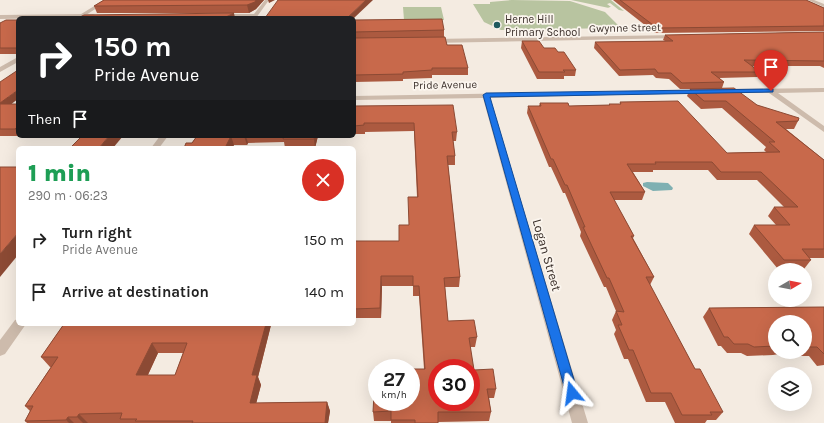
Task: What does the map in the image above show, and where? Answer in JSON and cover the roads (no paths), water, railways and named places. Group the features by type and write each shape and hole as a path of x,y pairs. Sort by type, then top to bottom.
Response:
{"street":[{"path":"85,16 107,0"},
{"path":"255,16 267,0"},
{"path":"810,0 824,6"},
{"path":"0,17 16,17"},
{"name":"Gwynne Street","path":"424,41 684,37"},
{"path":"0,70 16,60"},
{"path":"716,92 824,90"},
{"path":"771,91 824,130"},
{"name":"Pride Avenue","path":"356,98 708,92"},
{"name":"Logan Street","path":"486,95 580,423"},
{"path":"0,350 18,326"}],"water":[{"path":"643,183 668,183 673,188 672,190 653,191 643,186"}],"place":[{"name":"Herne Hill Primary School","path":"497,25"}]}
